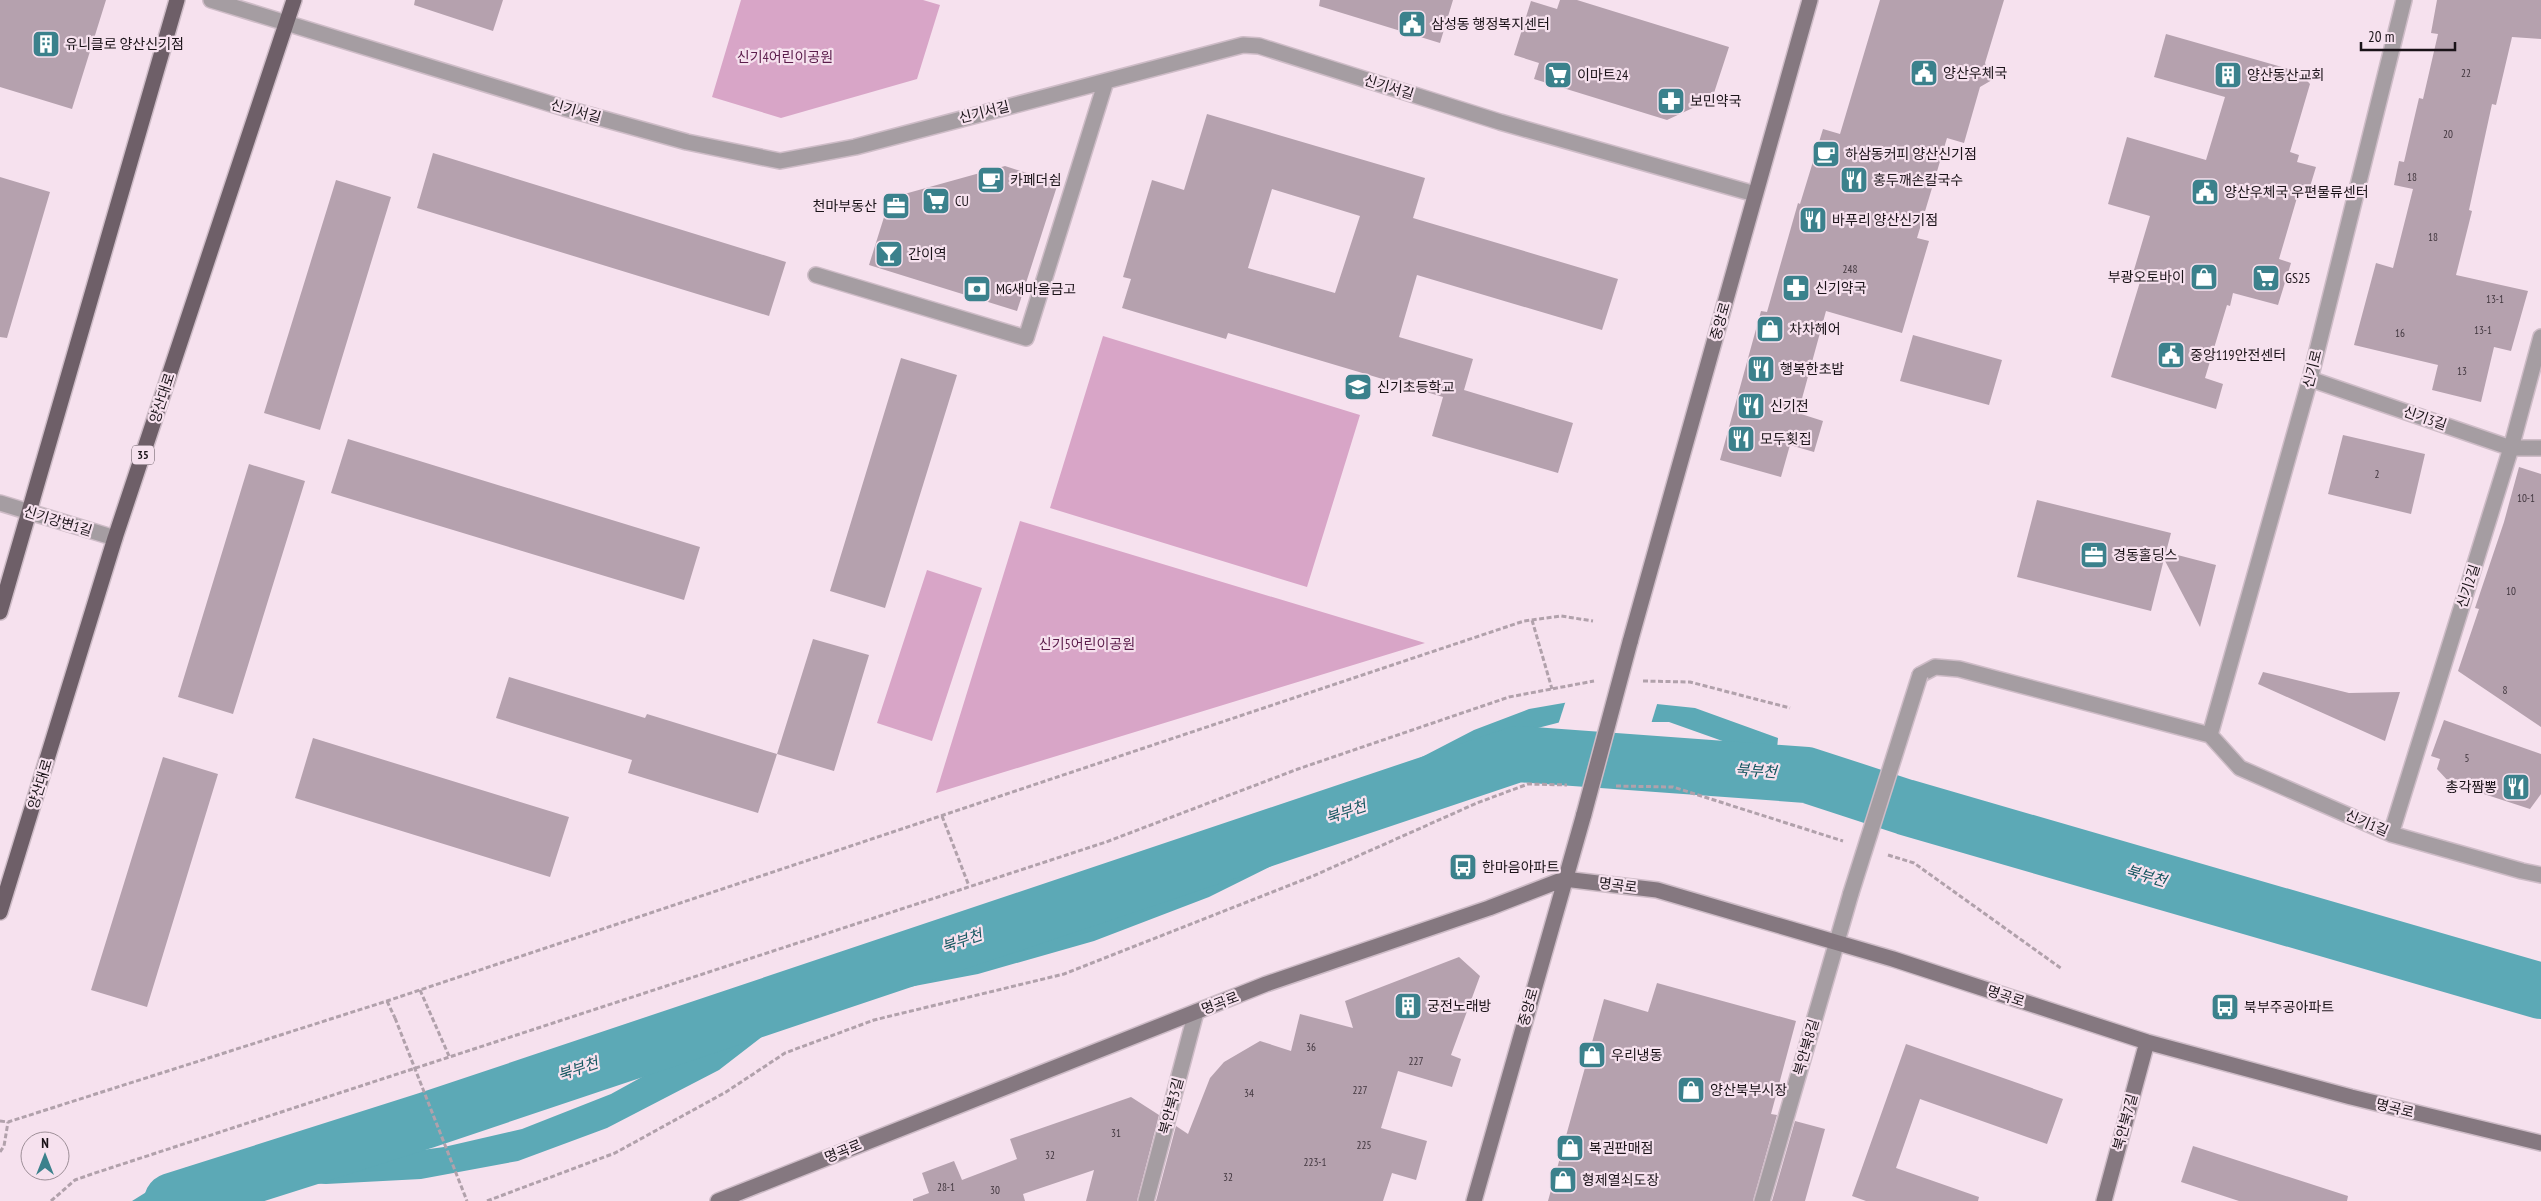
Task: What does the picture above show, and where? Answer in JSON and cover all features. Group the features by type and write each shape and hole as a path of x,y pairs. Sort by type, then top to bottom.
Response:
{"main road":[{"path":"0,612 177,0"},
{"name":"양산대로","path":"0,912 116,538 294,0"},
{"name":"중앙로","path":"1474,1201 1584,814 1630,642 1810,0"},
{"name":"명곡로","path":"718,1201 1266,984 1489,908 1564,879 1657,890 1836,944 1893,959 2147,1042 2350,1098 2541,1143"},
{"name":"북안북7길","path":"2104,1201 2147,1042"}],"street":[{"name":"신기서길","path":"211,0 564,108 687,142 780,161 855,147 1243,45 1259,46 1500,122 1755,194"},
{"name":"신기로","path":"2210,735 2310,379 2404,0"},
{"path":"816,275 1026,338 1106,81"},
{"name":"신기2길","path":"2391,834 2511,448 2541,337"},
{"name":"신기3길","path":"2310,379 2511,448 2541,448"},
{"name":"신기강변1길","path":"0,503 116,538"},
{"name":"북안북8길","path":"1762,1201 1851,893 1920,675 1935,667 1959,669 2210,735"},
{"name":"신기1길","path":"2210,735 2240,768 2391,834 2522,872 2541,875"},
{"name":"북안북3길","path":"1146,1201 1196,1012"}],"path":[{"path":"0,1121 8,1122 387,1001 1532,620 1560,616 1593,620"},
{"path":"1532,620 1552,689"},
{"path":"51,1201 75,1180 1106,842 1353,750 1510,698 1601,680"},
{"path":"1641,681 1690,682 1790,708"},
{"path":"487,1201 615,1153 726,1092 794,1050 874,1020 1064,974 1313,876 1477,803 1528,784 1576,785"},
{"path":"1615,786 1672,787 1849,843"},
{"path":"942,816 969,886"},
{"path":"1886,854 1914,863 2062,969"},
{"path":"420,990 449,1056"},
{"path":"387,1001 467,1201"},
{"path":"0,1152 4,1146 8,1122"}],"green space":[{"name":"신기4어린이공원","path":"741,0 923,0 940,5 917,79 781,118 712,97"},
{"path":"1103,336 1360,415 1307,587 1050,508"},
{"name":"신기5어린이공원","path":"1020,521 1425,643 936,793"},
{"path":"927,570 982,588 932,741 877,723"}],"water":[{"path":"1575,701 1647,703 1695,708 1778,738 1776,760 1669,722 1561,722 1511,735 1452,754 1411,783 1386,809 1209,897 1094,941 978,974 830,1002 780,1023 719,1070 607,1128 518,1161 421,1179 326,1184 252,1181 201,1201 132,1201 185,1168 248,1150 308,1158 378,1156 444,1147 522,1129 611,1094 671,1061 754,1009 987,935 1124,901 1240,858 1311,826 1418,759 1474,730 1529,709"}],"pier":[{"path":"1566,700 1658,701 1651,724 1558,725"}],"building":[{"name":"유니클로 양산신기점","path":"0,0 106,0 72,109 0,87"},
{"path":"415,0 503,0 493,31 414,5"},
{"name":"삼성동 행정복지센터","path":"1320,0 1453,0 1440,43 1319,6"},
{"path":"1560,0 1577,0 1729,47 1712,99 1667,120 1534,79 1539,63 1514,55 1531,1 1557,9"},
{"path":"1880,0 2004,0 1985,63 1992,80 1980,87 1964,143 1947,138 1917,238 1929,241 1902,333 1826,311 1798,413 1823,421 1814,452 1790,445 1781,477 1720,460 1761,311 1767,312 1798,203 1800,204 1823,129 1840,134"},
{"path":"2437,0 2541,0 2541,39 2512,37 2496,105 2492,104 2469,210 2472,211 2456,275 2528,291 2511,351 2494,347 2481,402 2432,390 2438,365 2354,345 2376,263 2393,268 2413,189 2394,185 2399,161 2404,162 2419,98 2423,99 2438,34 2431,33"},
{"path":"2166,34 2299,72 2310,84 2290,152 2299,155 2297,162 2316,167 2308,193 2299,191 2279,259 2291,263 2278,305 2233,293 2230,306 2227,305 2205,378 2223,384 2216,409 2111,377 2143,272 2134,270 2150,216 2108,204 2127,137 2206,160 2225,97 2154,77"},
{"path":"1207,114 1425,178 1413,218 1618,279 1602,330 1417,275 1399,337 1473,359 1464,390 1573,423 1558,473 1432,436 1443,397 1228,333 1226,339 1122,308 1131,279 1123,277 1152,180 1184,190","holes":["1272,189 1360,216 1335,293 1248,268"]},
{"path":"433,153 786,262 769,316 417,208"},
{"path":"1005,166 1058,183 1017,311 869,265 890,198"},
{"path":"0,177 50,192 7,338 0,337"},
{"path":"336,180 391,197 320,430 264,413"},
{"path":"1913,335 2002,360 1989,405 1900,381"},
{"path":"901,358 957,375 885,608 830,591"},
{"path":"2343,435 2425,454 2411,514 2328,494"},
{"path":"348,439 700,547 684,600 331,493"},
{"path":"249,464 305,481 233,714 178,697"},
{"path":"2519,467 2541,474 2541,727 2458,671 2479,609 2475,608 2504,522"},
{"name":"경동홀딩스","path":"2037,500 2171,533 2166,552 2216,565 2200,627 2164,559 2151,611 2017,577"},
{"path":"813,639 869,655 834,771 777,754"},
{"path":"2263,672 2349,693 2400,692 2385,741 2258,684"},
{"path":"509,677 645,718 647,714 777,754 758,813 628,773 632,760 496,718"},
{"path":"2444,720 2541,754 2541,794 2530,809 2450,783 2437,769 2440,759 2431,756"},
{"path":"313,738 569,817 550,877 295,798"},
{"path":"163,757 218,774 147,1007 91,990"},
{"path":"1459,957 1480,976 1451,1055 1461,1059 1452,1087 1398,1071 1381,1128 1427,1141 1416,1180 1392,1173 1383,1201 1156,1201 1176,1126 1188,1134 1210,1078 1224,1062 1260,1041 1291,1051 1300,1014 1353,1028 1345,1001"},
{"name":"양산북부시장","path":"1657,983 1796,1021 1771,1114 1777,1115 1753,1201 1548,1201 1604,999 1648,1012"},
{"path":"1906,1044 2063,1099 2047,1144 1920,1099 1896,1168 1979,1197 1978,1201 1866,1201 1852,1196"},
{"path":"1131,1097 1159,1115 1137,1201 1086,1201 1094,1170 1023,1194 1025,1201 913,1201 913,1199 929,1193 922,1173 954,1161 962,1180 1017,1159 1010,1139"},
{"path":"1795,1121 1825,1129 1805,1201 1772,1201"},
{"path":"2193,1146 2348,1196 2347,1201 2239,1201 2181,1182"}],"waterway":[{"name":"북부천","path":"172,1201 427,1120 1518,754 1807,775 1905,807 2541,991"}],"place":[{"name":"삼성동 행정복지센터","path":"1412,24"},
{"name":"유니클로 양산신기점","path":"46,44"},
{"name":"양산우체국","path":"1924,73"},
{"name":"이마트24","path":"1558,75"},
{"name":"양산동산교회","path":"2228,75"},
{"name":"보민약국","path":"1671,101"},
{"name":"하삼동커피 양산신기점","path":"1826,154"},
{"name":"카페더쉼","path":"991,180"},
{"name":"홍두깨손칼국수","path":"1854,180"},
{"name":"양산우체국 우편물류센터","path":"2205,192"},
{"name":"CU","path":"936,201"},
{"name":"천마부동산","path":"896,206"},
{"name":"바푸리 양산신기점","path":"1813,220"},
{"name":"간이역","path":"889,254"},
{"name":"부광오토바이","path":"2204,277"},
{"name":"GS25","path":"2266,278"},
{"name":"신기약국","path":"1796,288"},
{"name":"MG새마을금고","path":"977,289"},
{"name":"차차헤어","path":"1770,329"},
{"name":"중앙119안전센터","path":"2171,355"},
{"name":"행복한초밥","path":"1761,369"},
{"name":"신기초등학교","path":"1358,387"},
{"name":"신기전","path":"1751,406"},
{"name":"모두횟집","path":"1741,439"},
{"name":"경동홀딩스","path":"2094,555"},
{"name":"총각짬뽕","path":"2516,787"},
{"name":"한마음아파트","path":"1463,867"},
{"name":"궁전노래방","path":"1408,1006"},
{"name":"북부주공아파트","path":"2225,1007"},
{"name":"우리냉동","path":"1592,1055"},
{"name":"양산북부시장","path":"1691,1090"},
{"name":"복권판매점","path":"1570,1148"},
{"name":"형제열쇠도장","path":"1563,1180"}]}
